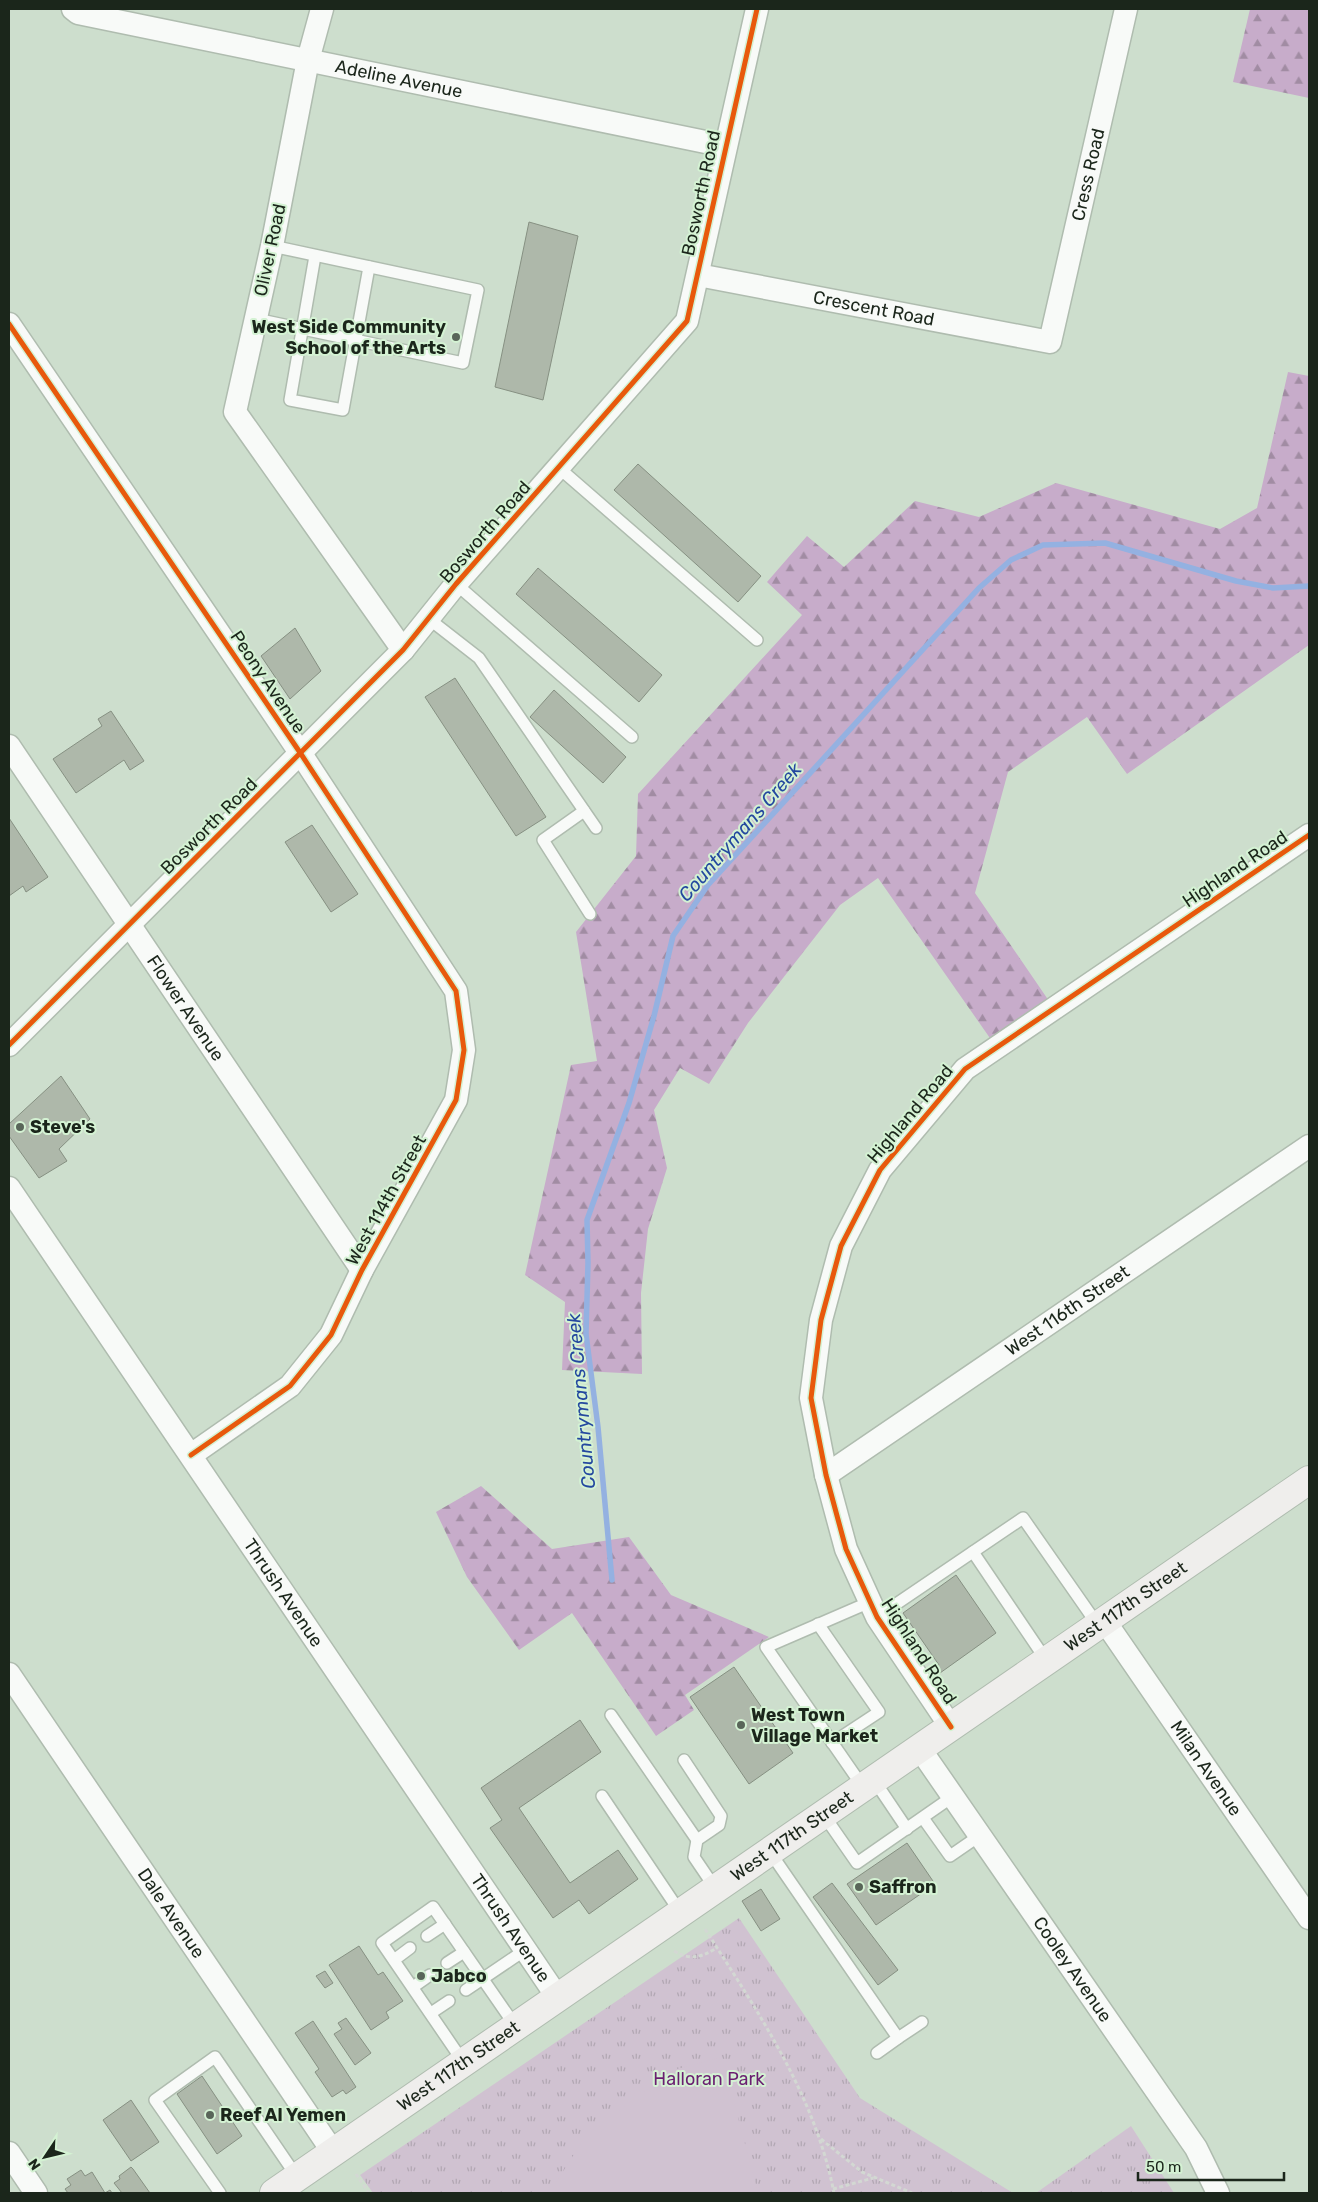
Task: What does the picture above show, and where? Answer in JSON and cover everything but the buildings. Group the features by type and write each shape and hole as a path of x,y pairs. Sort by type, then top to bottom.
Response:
{"main road":[{"name":"West 117th Street","path":"274,2193 1101,1622 1307,1486"}],"street":[{"name":"Adeline Avenue","path":"73,9 78,13 725,146"},
{"name":"Oliver Road","path":"322,9 308,60 272,246 235,412 402,650"},
{"name":"Bosworth Road","path":"9,1045 301,754 402,650 456,584 687,321 757,9"},
{"name":"Cress Road","path":"1050,342 1126,9"},
{"name":"Crescent Road","path":"698,274 1050,342"},
{"name":"Peony Avenue","path":"9,324 301,754 456,991 464,1050 456,1100"},
{"name":"Flower Avenue","path":"9,746 362,1270"},
{"name":"Highland Road","path":"951,1726 874,1610 846,1549 826,1475 811,1398 821,1320 841,1246 880,1170 965,1069 1309,835"},
{"name":"West 114th Street","path":"191,1455 290,1386 331,1335 362,1270 456,1100"},
{"name":"West 116th Street","path":"826,1475 1309,1146"},
{"name":"Thrush Avenue","path":"9,1188 558,1998"},
{"name":"Milan Avenue","path":"1101,1622 1309,1918"},
{"name":"Dale Avenue","path":"9,1674 333,2152"},
{"name":"Cooley Avenue","path":"920,1748 1196,2148 1218,2193"},
{"path":"9,2153 36,2193"}],"lane":[{"path":"256,319 463,363 478,290 272,246"},
{"path":"315,256 290,400 343,410 369,267"},
{"path":"559,468 757,640"},
{"path":"456,584 632,737"},
{"path":"429,619 479,658 596,828"},
{"path":"584,811 543,840 590,914"},
{"path":"908,1829 832,1743 766,1648 818,1624 874,1610 973,1552 1023,1518 1101,1622"},
{"path":"973,1552 1046,1660"},
{"path":"818,1624 879,1712 832,1743"},
{"path":"611,1715 697,1840 694,1857 715,1888"},
{"path":"684,1760 721,1816 719,1825 697,1840"},
{"path":"602,1796 680,1912"},
{"path":"823,1814 857,1863 952,1797"},
{"path":"923,1818 950,1856 979,1836"},
{"path":"769,1850 898,2038"},
{"path":"464,2063 382,1943 433,1907 516,2027"},
{"path":"427,1936 445,1924"},
{"path":"394,1960 410,1948"},
{"path":"466,1990 525,1950"},
{"path":"447,1963 464,1952"},
{"path":"413,1987 430,1975"},
{"path":"431,2013 449,2001"},
{"path":"877,2052 922,2022"},
{"path":"220,2193 155,2100 215,2057 297,2176"}],"path":[{"path":"705,1929 769,2029 814,2121 827,2158 834,2191 874,2178"},
{"path":"674,1951 684,1956 700,1958 717,1948"},
{"path":"820,2139 862,2172 912,2193"},
{"path":"356,2174 369,2193"}],"green space":[{"path":"1250,9 1309,9 1309,98 1233,82"},
{"path":"1288,372 1309,376 1309,645 1127,774 1087,717 1008,772 975,893 1049,1001 992,1041 878,878 840,905 748,1023 709,1084 680,1068 654,1110 667,1168 648,1229 641,1293 642,1374 562,1370 565,1302 525,1275 571,1065 597,1061 576,932 636,856 638,794 802,615 767,582 807,536 844,567 915,501 979,517 1056,483 1220,529 1257,508"},
{"path":"481,1486 552,1549 629,1537 671,1595 769,1637 685,1695 694,1710 656,1736 572,1613 519,1650 467,1577 436,1512"},
{"name":"Halloran Park","path":"739,1918 860,2098 1013,2193 373,2193 360,2175"},
{"path":"722,2057 758,2193 549,2193 584,2139 640,2094 677,2069"},
{"path":"1131,2126 1174,2193 1036,2193"}],"waterway":[{"name":"Countrymans Creek","path":"612,1580 598,1427 586,1334 587,1220 629,1103 654,1016 673,936 708,885 979,588 1011,560 1043,545 1105,543 1236,581 1273,588 1309,586"}],"cycle path":[{"path":"9,1045 403,650 456,584 687,321 757,9"},
{"path":"9,324 301,754 456,991 464,1050 456,1100 362,1270 331,1335 290,1386 191,1455"},
{"path":"951,1727 877,1617 846,1549 826,1475 811,1398 821,1320 841,1246 880,1170 965,1069 1309,835"}],"place":[{"name":"West Side Community School of the Arts","path":"456,337"},
{"name":"Steve's","path":"20,1127"},
{"name":"West Town Village Market","path":"741,1725"},
{"name":"Saffron","path":"859,1887"},
{"name":"Jabco","path":"421,1976"},
{"name":"Reef Al Yemen","path":"210,2115"}]}
